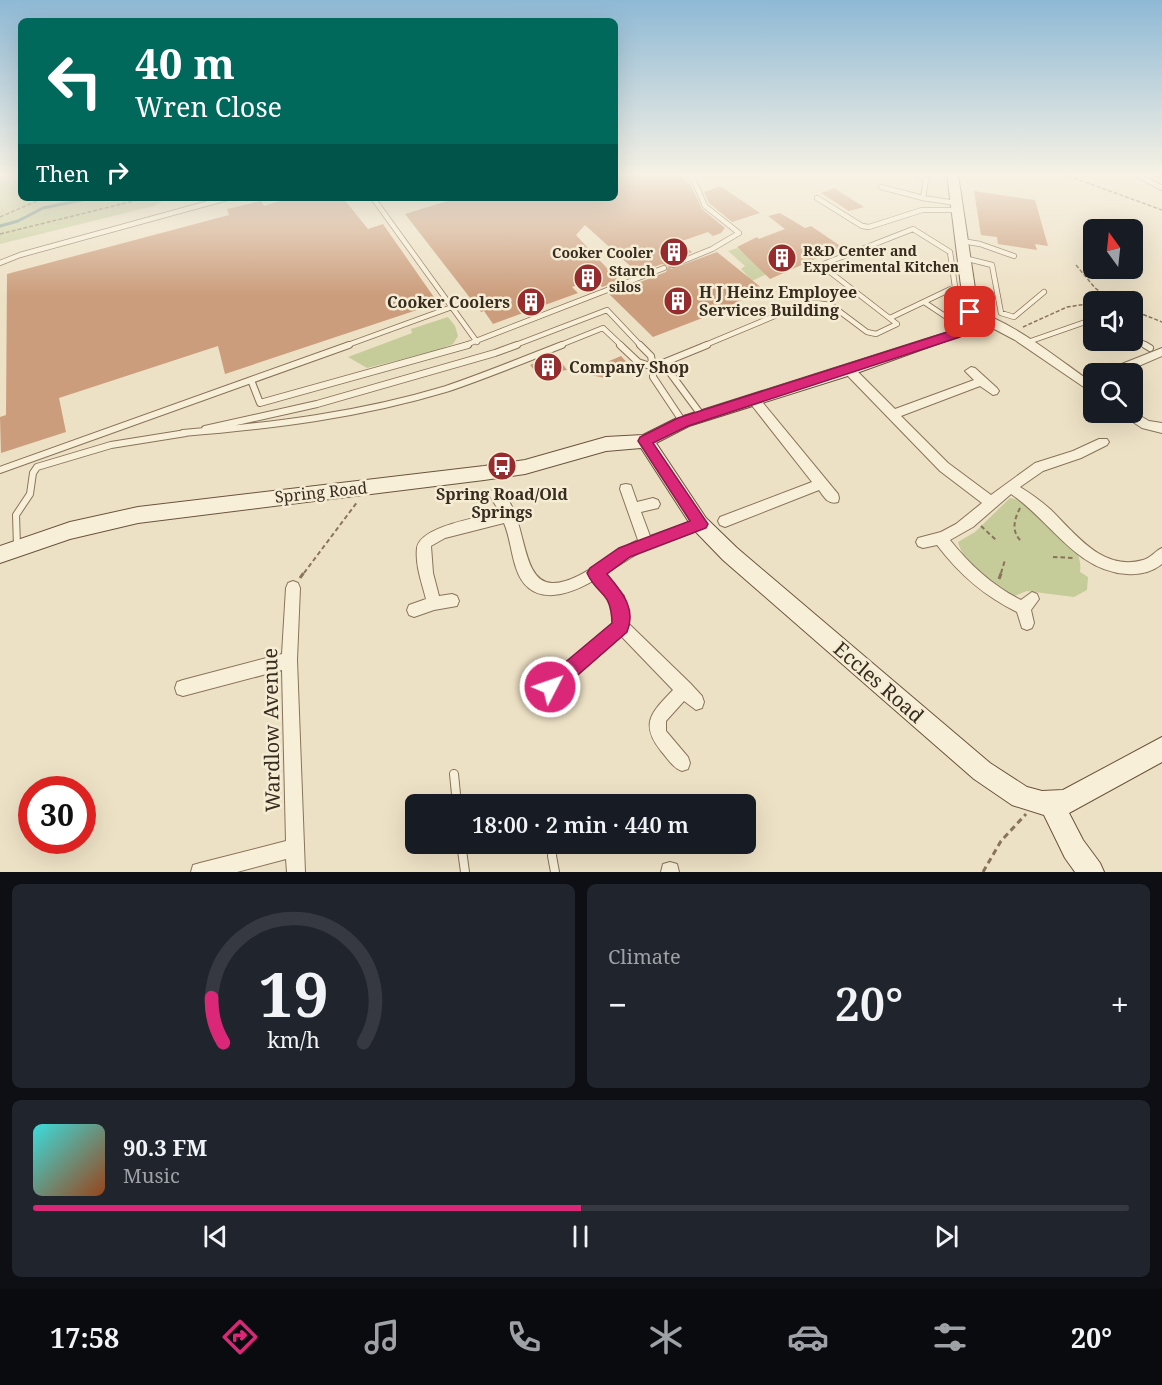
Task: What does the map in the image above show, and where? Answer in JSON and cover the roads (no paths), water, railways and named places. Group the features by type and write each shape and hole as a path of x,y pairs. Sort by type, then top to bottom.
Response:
{"street":[{"path":"645,441 683,422 849,370 947,337 964,329 970,312 958,215"},
{"path":"970,312 1011,331 1083,379"},
{"path":"1134,363 1162,352"},
{"path":"849,370 944,467 992,502"},
{"path":"971,371 993,391"},
{"path":"892,415 982,381"},
{"path":"754,400 832,498"},
{"path":"1143,423 1162,428"},
{"name":"Spring Road","path":"0,555 77,527 121,516 515,468 606,444 645,441"},
{"name":"Eccles Road","path":"645,441 700,524 730,554 981,771 1018,796 1045,804"},
{"path":"923,542 941,539 960,530 975,520 1010,487 1039,466 1077,455 1103,442"},
{"path":"725,521 821,484"},
{"path":"1010,487 1027,498 1092,566 1143,568 1153,564 1162,554"},
{"path":"626,489 646,543"},
{"path":"495,495 508,516 517,539 524,569 531,581 545,587 563,587 581,582 625,552 700,524"},
{"path":"739,501 747,512"},
{"path":"632,509 652,504"},
{"path":"434,603 426,573 424,547 426,542 442,532 508,516"},
{"path":"941,539 974,578 993,593 1027,610"},
{"path":"595,573 620,601 621,626 696,702"},
{"name":"Wardlow Avenue","path":"293,588 289,660 297,872"},
{"path":"414,610 434,603 452,601"},
{"path":"550,687 621,626"},
{"path":"183,688 289,660"},
{"path":"682,763 658,734 657,718 684,689"},
{"path":"1091,872 1045,804 1078,798 1162,749"},
{"path":"200,872 295,848"}],"lane":[{"path":"0,263 20,255 166,215"},
{"path":"385,215 477,342"},
{"path":"673,265 712,249 738,232 716,215"},
{"path":"847,215 869,227 907,215"},
{"path":"653,367 808,302 831,304 872,334 897,324 820,265 914,229 950,252 955,287 890,318"},
{"path":"961,241 980,244 1014,256"},
{"path":"964,258 992,265 1000,313 1003,315 1014,316 1044,292"},
{"path":"251,380 260,403 477,342 664,268"},
{"path":"924,302 964,329"},
{"path":"0,470 452,307"},
{"path":"17,548 16,515 30,494 33,472 37,467 111,445 183,434 317,404 484,356 607,310 651,356 653,377 683,422"},
{"path":"1028,342 1083,323"},
{"path":"183,434 237,430 376,407 444,389 603,328 638,362 668,370 702,417"},
{"path":"1143,343 1150,348"},
{"path":"454,774 456,794"},
{"path":"463,854 465,872"},
{"path":"552,854 555,872"}],"waterway":[{"path":"0,226 30,215"}],"place":[{"name":"Cooker Cooler","path":"674,252"},
{"name":"R&D Center and Experimental Kitchen","path":"782,258"},
{"name":"Starch silos","path":"588,278"},
{"name":"H J Heinz Employee Services Building","path":"678,301"},
{"name":"Cooker Coolers","path":"531,302"},
{"name":"Company Shop","path":"548,367"},
{"name":"Spring Road/Old Springs","path":"502,466"}]}
